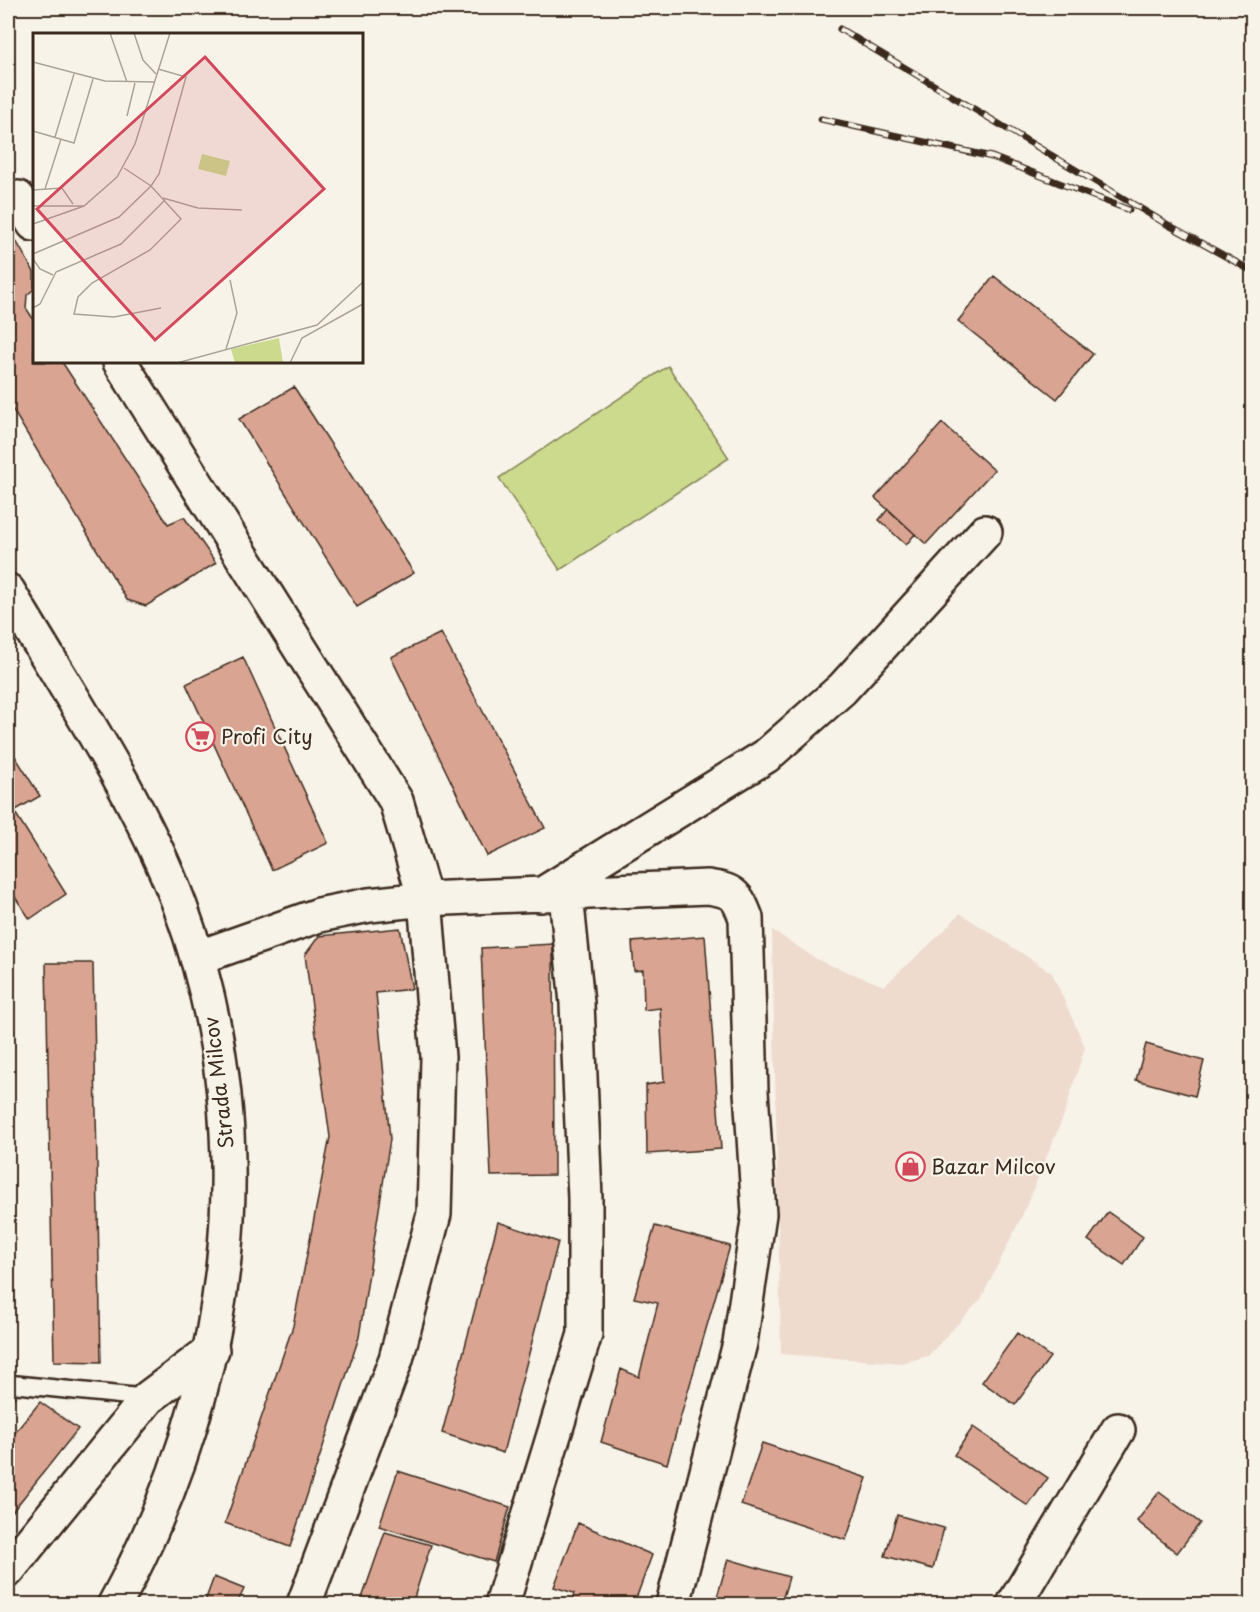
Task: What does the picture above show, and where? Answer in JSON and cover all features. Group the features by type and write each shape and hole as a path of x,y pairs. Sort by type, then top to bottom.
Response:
{"street":[{"path":"8,205 18,198 33,222"},
{"path":"121,363 396,801 425,899 438,1057 434,1214 396,1359 304,1605"},
{"path":"553,895 766,756 842,689 986,532"},
{"name":"Strada Milcov","path":"8,591 126,789 179,904 197,958 216,1036 227,1127 227,1200 222,1277 212,1350 171,1486 146,1548 115,1605"},
{"path":"197,958 319,915 369,905 425,899 708,887 728,890 739,900 746,918 750,1091 759,1214 740,1343 673,1605"},
{"path":"502,1605 585,1334 585,1199 577,1004 553,895"},
{"path":"8,1570 148,1398 212,1350"},
{"path":"1014,1605 1118,1430"}],"lane":[{"path":"8,1390 12,1384 148,1398"}],"shaded area":[{"name":"Bazar Milcov","path":"960,913 1052,973 1085,1047 1064,1115 1022,1216 981,1299 928,1356 902,1363 781,1354 772,930 820,961 884,986 944,931"}],"green space":[{"path":"668,366 729,458 560,570 499,478"}],"building":[{"path":"11,232 33,270 33,290 27,295 26,308 33,318 33,363 63,363 168,524 184,517 216,563 146,606 127,600 8,402 8,234"},
{"path":"994,276 1093,354 1057,399 958,321"},
{"path":"294,387 414,573 357,607 239,419"},
{"path":"942,423 994,470 926,544 875,498"},
{"path":"888,509 915,534 906,545 879,520"},
{"path":"441,633 545,828 487,856 391,657"},
{"path":"243,657 328,843 272,870 186,684"},
{"path":"8,745 40,796 14,811 66,894 30,919 8,887"},
{"path":"400,928 412,989 376,993 390,1139 359,1337 290,1547 225,1523 293,1326 330,1137 305,955 319,936"},
{"path":"705,936 721,1149 647,1154 646,1085 664,1082 660,1008 644,1010 643,970 634,971 632,942"},
{"path":"553,944 554,1175 491,1176 481,948"},
{"path":"46,963 93,963 101,1362 54,1361"},
{"path":"1146,1044 1204,1061 1195,1096 1136,1080"},
{"path":"1108,1212 1143,1237 1124,1265 1088,1240"},
{"path":"498,1222 558,1242 503,1453 442,1433"},
{"path":"655,1226 730,1246 667,1464 601,1442 621,1369 639,1377 658,1303 634,1298"},
{"path":"1017,1333 1050,1357 1015,1405 982,1382"},
{"path":"40,1402 78,1429 8,1517 8,1441"},
{"path":"973,1427 1048,1478 1028,1506 954,1455"},
{"path":"762,1443 867,1478 846,1540 741,1505"},
{"path":"398,1471 510,1507 494,1562 379,1526"},
{"path":"1159,1492 1200,1523 1177,1553 1137,1521"},
{"path":"897,1515 944,1528 933,1569 885,1556"},
{"path":"578,1523 652,1555 634,1604 571,1604 574,1593 554,1587"},
{"path":"385,1532 431,1545 412,1604 360,1604"},
{"path":"728,1559 789,1577 781,1604 715,1604"},
{"path":"214,1577 244,1589 237,1604 204,1604"}],"railway":[{"path":"840,29 1163,222 1252,271"},
{"path":"821,119 992,157 1129,210"}],"place":[{"name":"Profi City","path":"200,736"},
{"name":"Bazar Milcov","path":"910,1166"}]}
